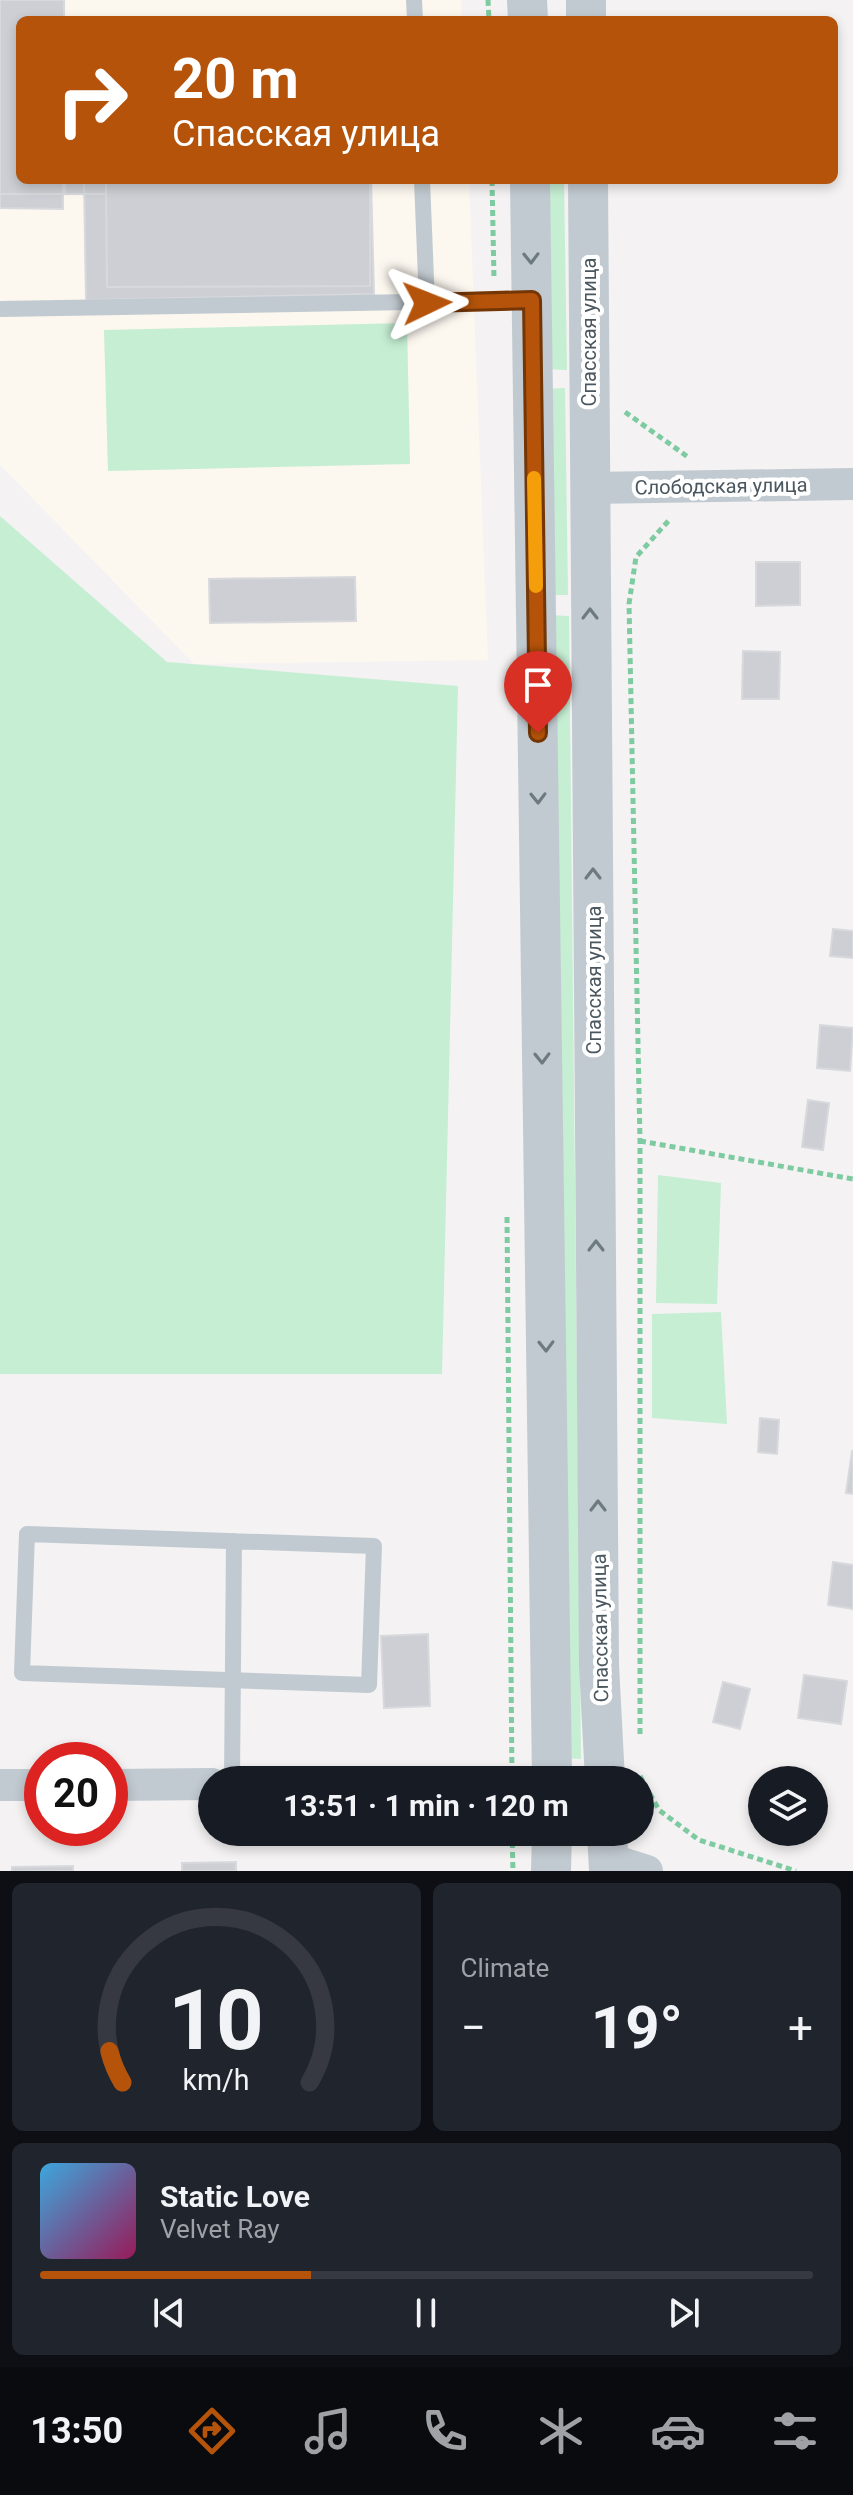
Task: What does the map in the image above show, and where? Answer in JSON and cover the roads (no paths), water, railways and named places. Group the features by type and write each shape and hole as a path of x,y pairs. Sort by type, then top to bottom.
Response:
{"street":[{"path":"530,184 552,1766"},
{"name":"Спасская улица","path":"588,184 599,1649 604,1766"},
{"name":"Слободская улица","path":"590,488 853,484"},
{"path":"128,1785 198,1784"},
{"path":"0,1785 24,1785"},
{"path":"551,1871 552,1846"},
{"path":"608,1854 647,1871"}],"lane":[{"path":"422,184 427,303"},
{"path":"0,309 532,300"},
{"path":"27,1534 234,1541 374,1546 369,1685 22,1673 27,1534"},
{"path":"232,1766 234,1541"}]}
